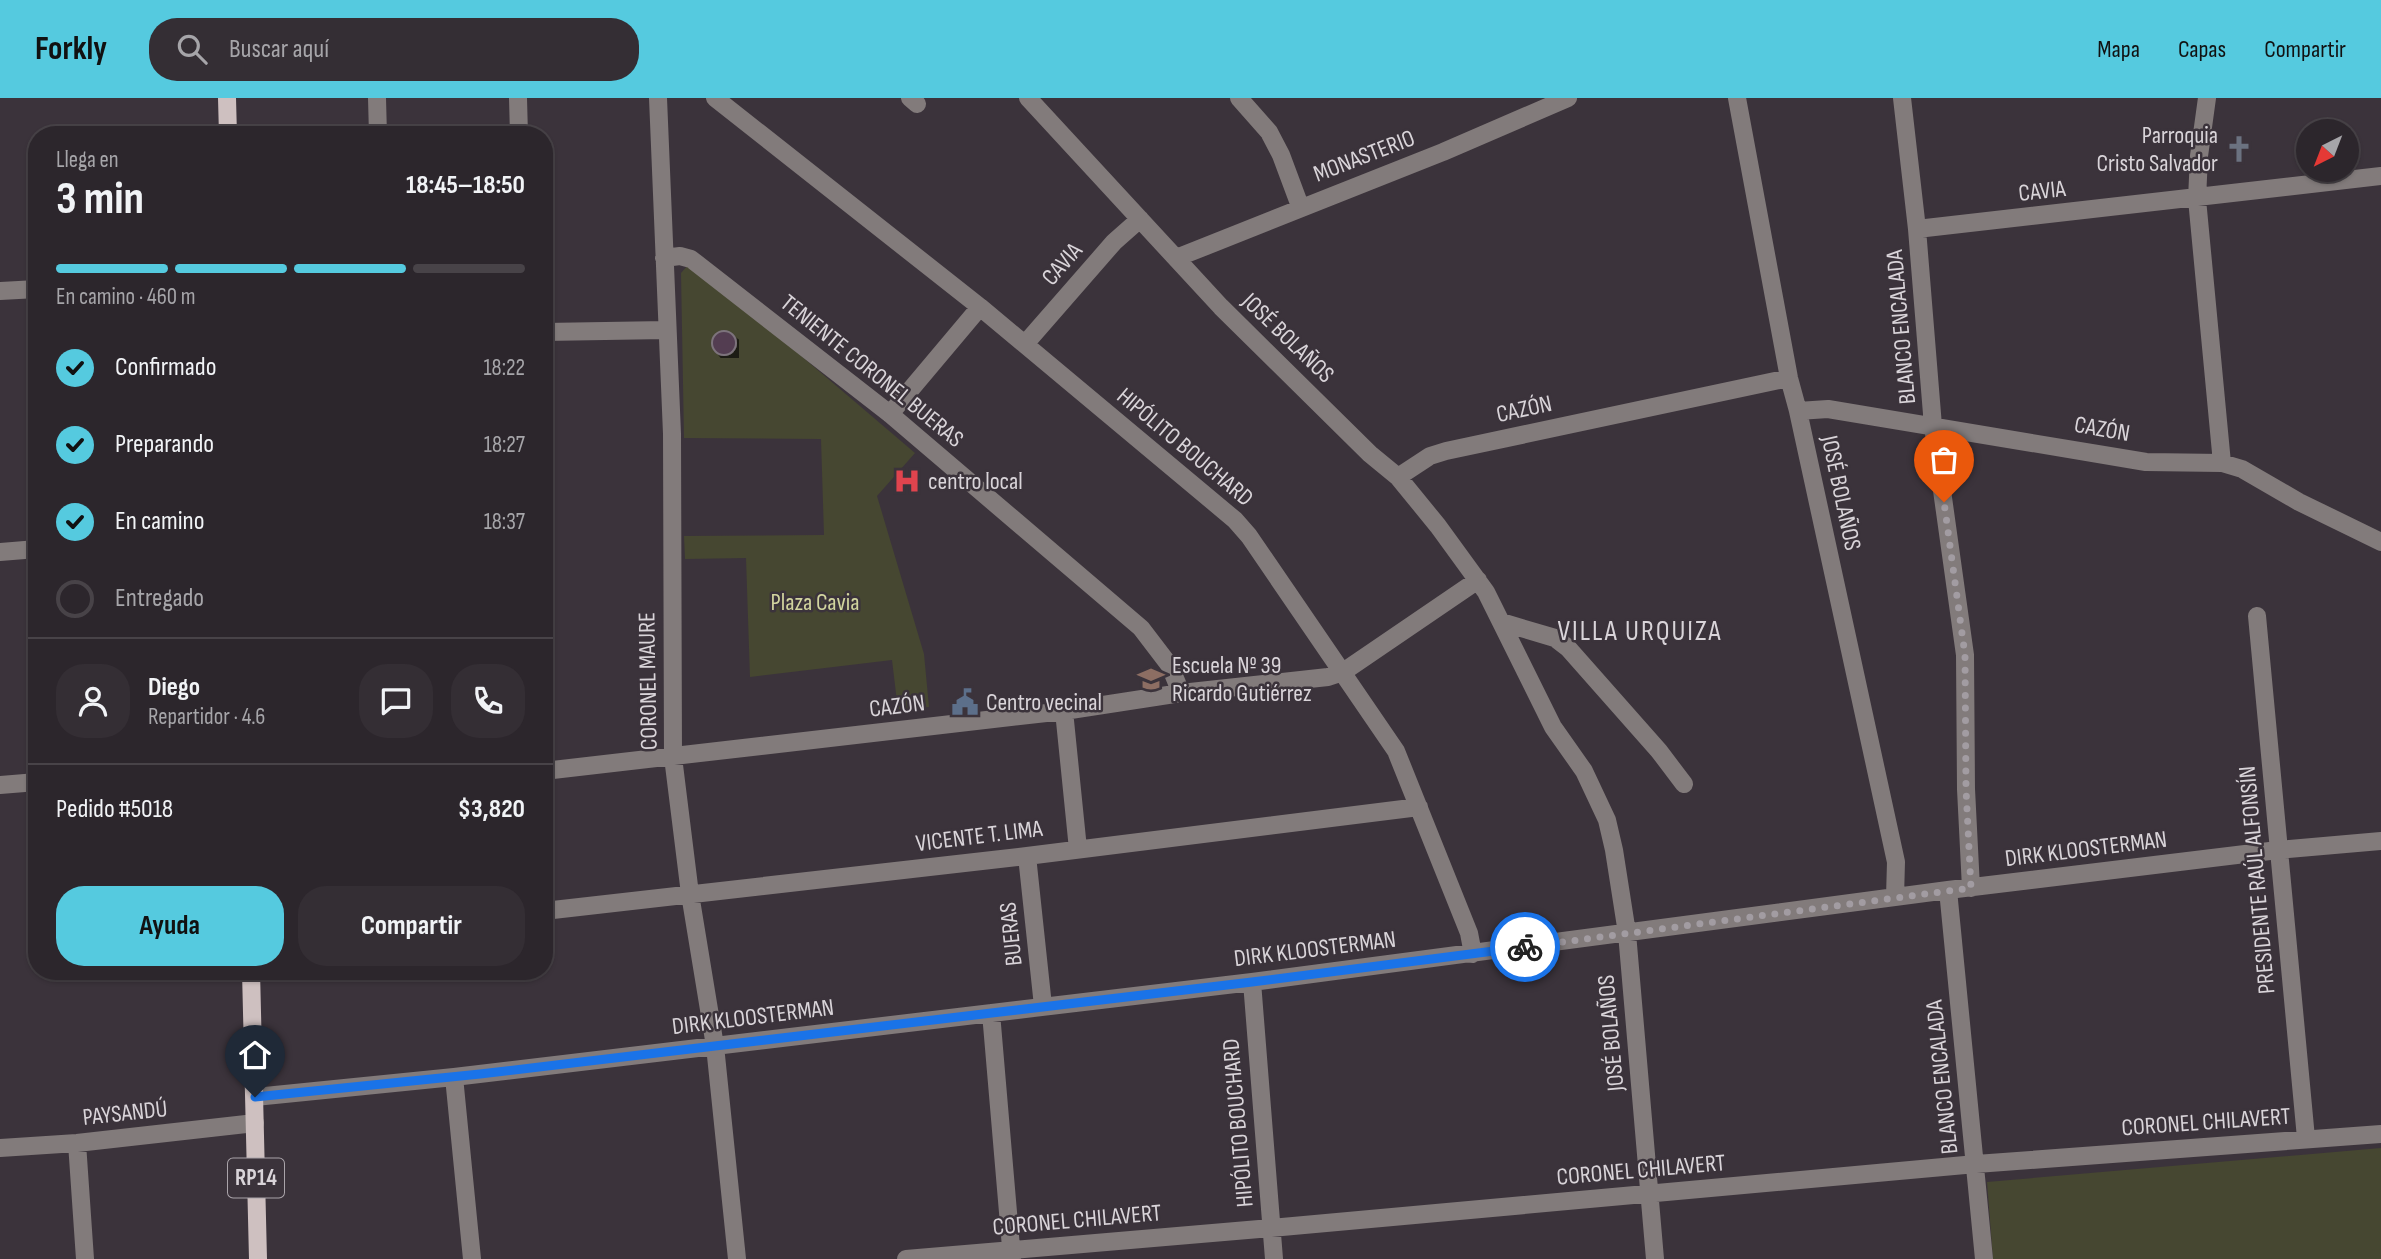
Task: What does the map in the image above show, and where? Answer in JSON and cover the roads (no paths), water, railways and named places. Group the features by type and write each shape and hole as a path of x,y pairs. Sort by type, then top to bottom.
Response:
{"main road":[{"path":"227,98 228,126"},
{"name":"RP14","path":"251,980 258,1259"}],"street":[{"path":"377,98 378,126"},
{"path":"518,98 519,126"},
{"name":"CORONEL MAURE","path":"658,98 672,434 673,757 690,894 715,1046 737,1259"},
{"name":"HIPÓLITO BOUCHARD","path":"715,98 980,307 1235,520 1261,551 1396,751 1469,933 1473,954"},
{"name":"JOSÉ BOLAÑOS","path":"1028,98 1260,346 1370,454 1398,477 1478,580 1502,622 1553,727 1584,771 1600,802 1614,850 1627,933 1655,1259"},
{"path":"1239,98 1269,132 1281,155 1300,206"},
{"name":"MONASTERIO","path":"1176,258 1300,206 1443,152 1568,98"},
{"name":"JOSÉ BOLAÑOS","path":"1737,98 1789,378 1896,862 1895,897"},
{"name":"BLANCO ENCALADA","path":"1902,98 1917,229 1933,426 1965,655 1966,789 1971,888"},
{"path":"2207,98 2199,156 2197,199 2222,463"},
{"name":"CAVIA","path":"1917,229 2381,176"},
{"name":"CAVIA","path":"1025,344 1115,242 1140,219"},
{"name":"TENIENTE CORONEL BUERAS","path":"664,258 680,256 691,259 890,414 1141,628 1170,666 1181,693"},
{"path":"0,291 28,289"},
{"path":"890,414 980,307"},
{"path":"553,332 666,330"},
{"name":"CAZÓN","path":"1398,477 1430,456 1446,451 1789,378"},
{"name":"CAZÓN","path":"1798,411 1828,409 2146,462 2222,463 2242,470 2299,502 2381,542"},
{"path":"0,552 28,550"},
{"name":"CAZÓN","path":"553,770 1064,711 1181,693 1328,677 1343,672 1478,580"},
{"name":"PRESIDENTE RAÚL ALFONSÍN","path":"2257,616 2306,1138"},
{"path":"1502,622 1555,638 1568,648 1659,751 1684,784"},
{"path":"1064,711 1078,849"},
{"path":"0,785 28,783"},
{"name":"VICENTE T. LIMA","path":"553,910 1027,856 1419,807"},
{"name":"DIRK KLOOSTERMAN","path":"255,1097 454,1077 1252,982 1948,890 2278,850 2381,841"},
{"name":"BUERAS","path":"1027,856 1043,1006"},
{"name":"BLANCO ENCALADA","path":"1948,890 1984,1259"},
{"name":"HIPÓLITO BOUCHARD","path":"1252,982 1274,1259"},
{"path":"991,1013 1012,1254"},
{"path":"454,1077 472,1259"},
{"name":"PAYSANDÚ","path":"0,1147 77,1143 255,1123"},
{"name":"CORONEL CHILAVERT","path":"906,1259 1012,1254 1976,1164 2381,1134"},
{"path":"77,1143 85,1259"}],"place":[{"name":"Parroquia Cristo Salvador","path":"2239,149"},
{"name":"centro local","path":"907,481"},
{"name":"Escuela Nº 39 Ricardo Gutiérrez","path":"1151,679"},
{"name":"Centro vecinal","path":"965,702"}],"district":[{"name":"VILLA URQUIZA","path":"1640,631"}],"park label":[{"name":"Plaza Cavia","path":"815,602"}]}
